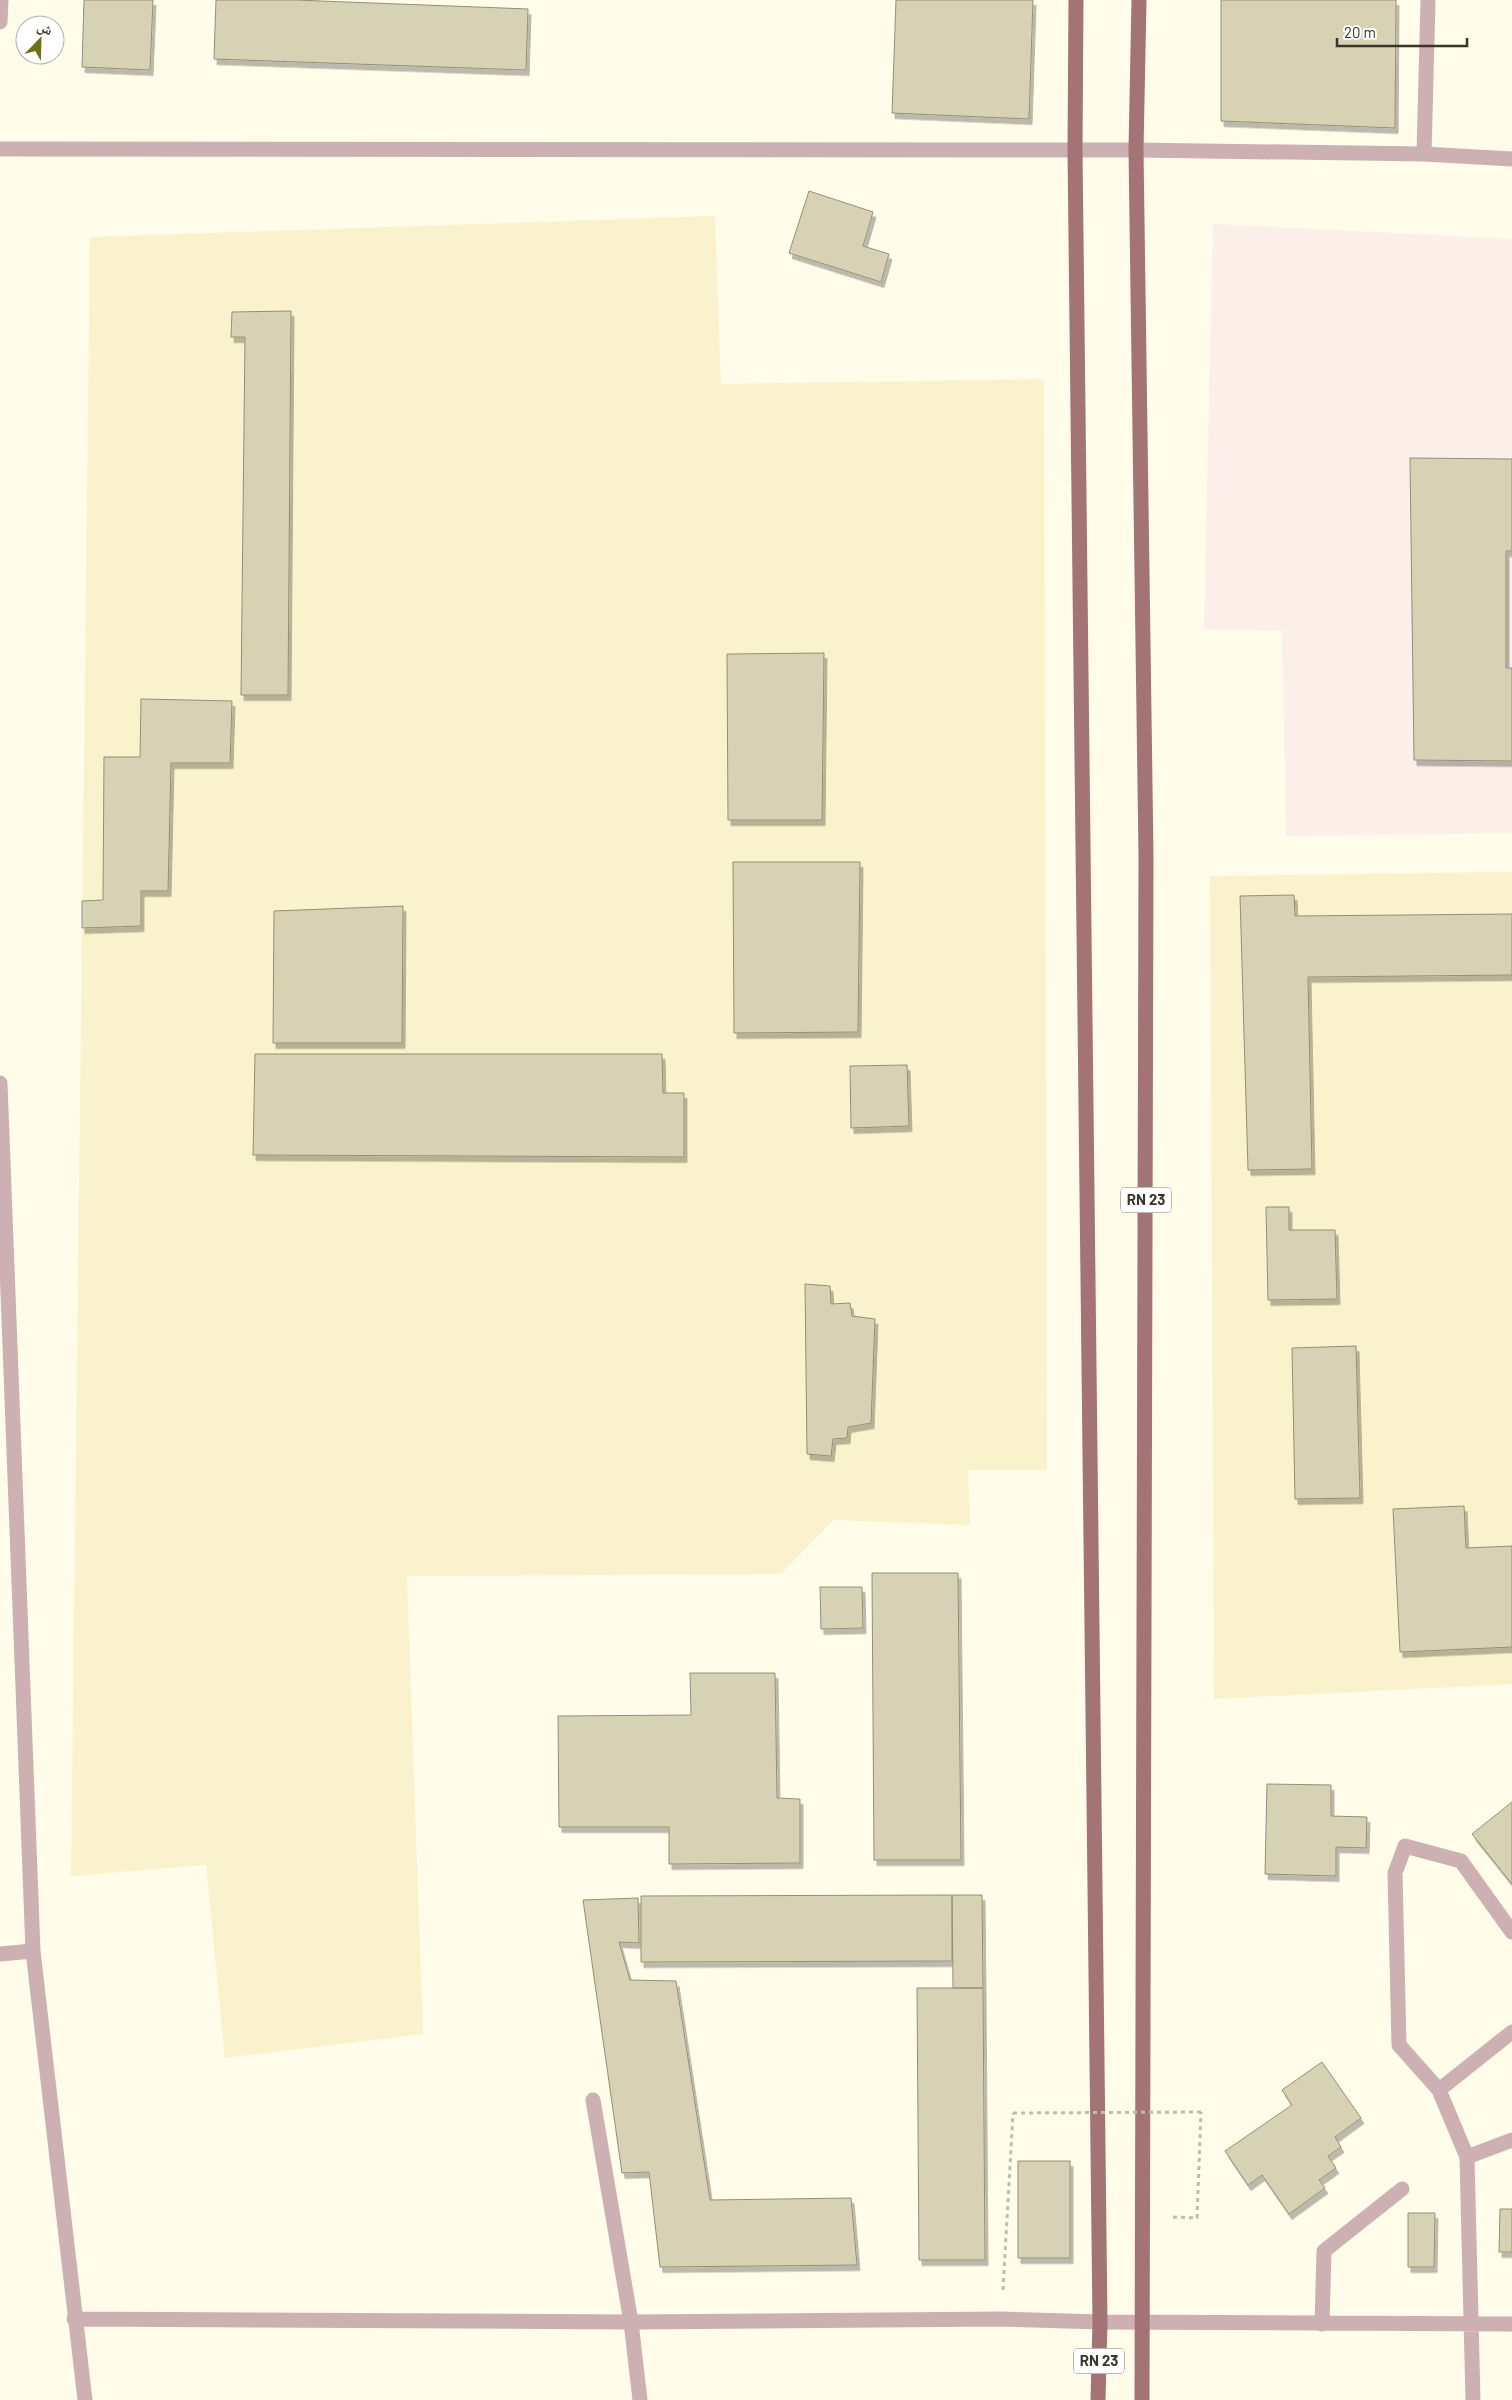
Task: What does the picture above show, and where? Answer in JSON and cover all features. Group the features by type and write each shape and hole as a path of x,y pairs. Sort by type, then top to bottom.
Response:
{"main road":[{"name":"RN 23","path":"1076,0 1075,150 1100,2322 1098,2400"},
{"name":"RN 23","path":"1139,0 1136,150 1146,855 1144,2322 1142,2400"}],"street":[{"path":"0,22 1,0"},
{"path":"1424,154 1428,0"},
{"path":"0,149 1136,150 1424,154 1512,158"},
{"path":"0,1083 33,1951 74,2319 85,2400"},
{"path":"1473,2400 1467,2157 1439,2090 1399,2045 1395,1873 1405,1846 1461,1861 1512,1932"},
{"path":"0,1954 33,1951"},
{"path":"1439,2090 1512,2032"},
{"path":"593,2100 631,2322 640,2400"},
{"path":"1467,2157 1512,2140"},
{"path":"1322,2324 1324,2251 1402,2189"},
{"path":"74,2319 631,2322 1001,2319 1100,2322 1512,2324"}],"path":[{"path":"1001,2319 1013,2113 1200,2112 1197,2218"}],"shaded area":[{"path":"715,216 721,384 1044,379 1047,1470 968,1470 970,1525 833,1520 781,1574 407,1576 423,2034 225,2058 206,1865 71,1876 90,237"},
{"path":"1213,224 1512,239 1512,833 1286,836 1282,631 1204,629"},
{"path":"1512,872 1512,1684 1214,1699 1210,876"}],"building":[{"path":"84,0 153,0 150,70 82,67"},
{"path":"216,0 295,0 528,9 526,70 214,59"},
{"path":"896,0 1033,0 1029,119 892,113"},
{"path":"1221,0 1396,0 1395,128 1221,121"},
{"path":"809,191 873,212 863,246 889,254 881,282 789,253"},
{"path":"291,311 288,695 241,695 245,337 231,337 232,312"},
{"path":"1410,458 1512,459 1512,551 1506,551 1506,668 1512,668 1512,761 1414,760"},
{"path":"824,653 822,820 728,820 727,654"},
{"path":"141,699 232,701 230,763 171,763 168,891 141,891 141,926 82,928 82,901 103,900 104,757 140,757"},
{"path":"733,862 860,862 858,1032 734,1033"},
{"path":"1294,895 1295,916 1512,914 1512,975 1308,977 1312,1169 1248,1170 1240,896"},
{"path":"403,906 402,1043 273,1043 274,911"},
{"path":"255,1054 662,1054 663,1093 684,1093 684,1157 253,1155"},
{"path":"907,1065 909,1126 851,1128 850,1066"},
{"path":"1266,1207 1289,1207 1289,1230 1335,1230 1337,1299 1268,1300"},
{"path":"805,1284 830,1286 831,1304 850,1303 852,1316 875,1319 871,1423 848,1427 847,1438 833,1439 831,1456 807,1454"},
{"path":"1356,1346 1360,1498 1295,1499 1292,1348"},
{"path":"1464,1506 1466,1548 1512,1546 1512,1647 1400,1652 1393,1509"},
{"path":"872,1573 958,1573 961,1860 874,1860"},
{"path":"820,1587 862,1587 863,1628 821,1629"},
{"path":"690,1673 775,1673 777,1798 800,1799 800,1863 669,1864 669,1827 559,1827 558,1716 691,1715"},
{"path":"1267,1784 1331,1785 1331,1816 1367,1817 1366,1848 1336,1847 1336,1876 1265,1874"},
{"path":"1512,1802 1512,1884 1472,1834"},
{"path":"952,1895 952,1961 641,1962 641,1896"},
{"path":"952,1895 982,1895 983,1988 953,1988"},
{"path":"638,1898 639,1943 619,1942 630,1980 676,1981 710,2200 851,2198 857,2265 660,2267 649,2172 622,2173 583,1900"},
{"path":"917,1988 983,1988 985,2260 919,2260"},
{"path":"1322,2062 1361,2118 1335,2137 1341,2147 1328,2156 1336,2168 1319,2180 1325,2188 1289,2214 1262,2175 1248,2185 1225,2151 1292,2105 1282,2090"},
{"path":"1018,2161 1070,2161 1070,2258 1018,2258"},
{"path":"1500,2209 1512,2209 1512,2252 1499,2252"},
{"path":"1408,2213 1435,2213 1434,2267 1408,2267"}]}
